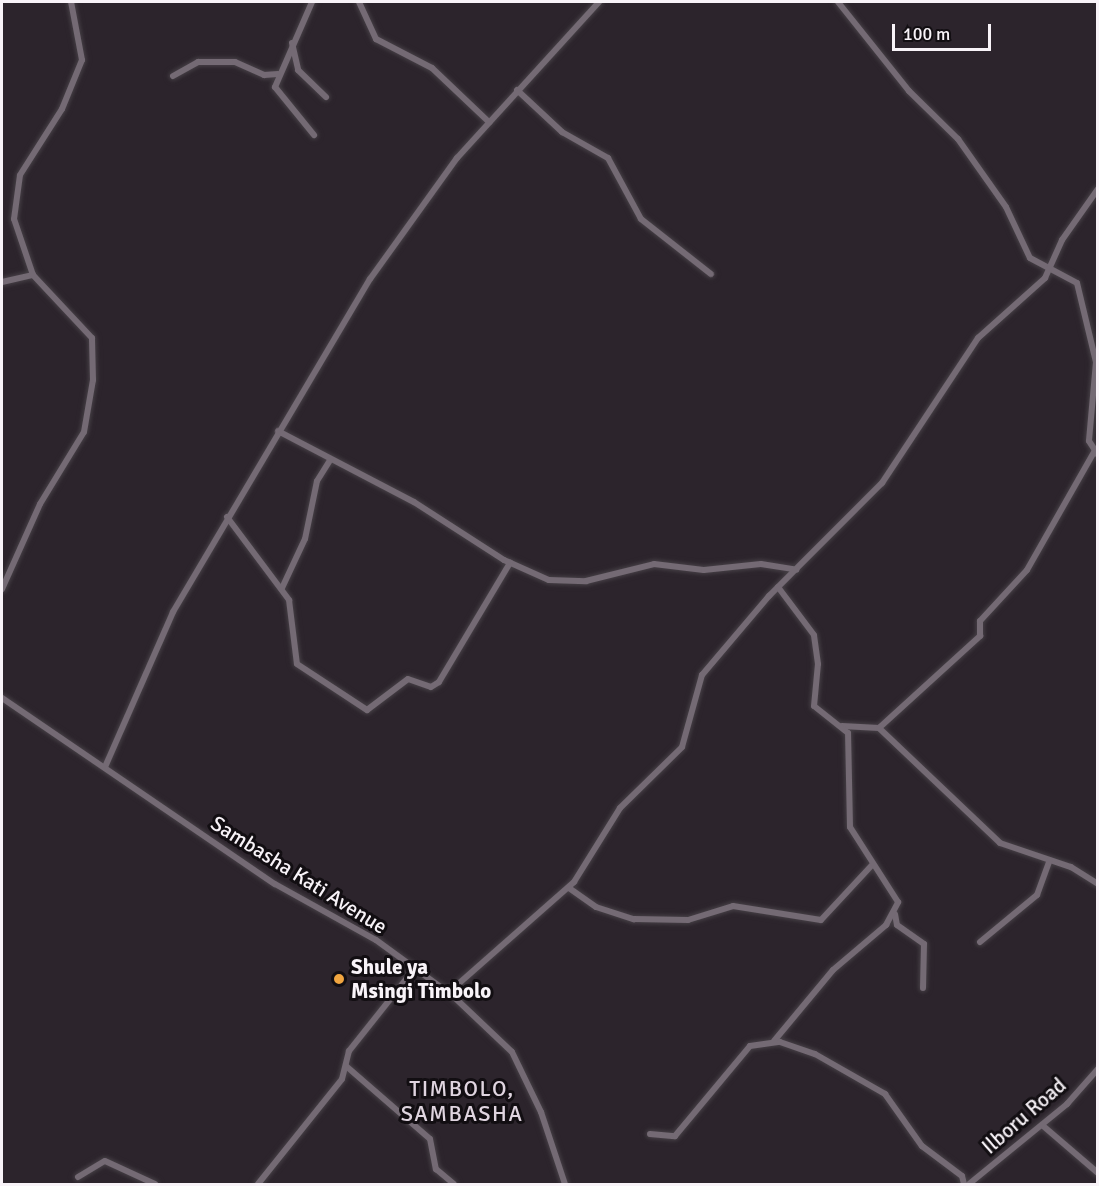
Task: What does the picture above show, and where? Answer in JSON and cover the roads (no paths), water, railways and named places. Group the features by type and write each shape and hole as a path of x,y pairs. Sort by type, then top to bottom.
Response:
{"street":[{"path":"2,589 40,504 84,432 95,362 90,335 33,276 15,229 16,196 24,166 57,118 80,69 83,44 71,2"},
{"path":"312,2 291,40 278,75 275,91 314,135"},
{"path":"359,2 376,39 432,68 489,122"},
{"path":"105,767 173,612 278,431 400,232 489,122 599,2"},
{"path":"838,2 909,91 958,139 1006,207 1030,258 1077,283 1093,341 1096,376 1089,441 1096,454 1027,570 980,621 980,636 879,728"},
{"path":"291,40 298,70 326,97"},
{"path":"173,76 198,62 235,62 278,75"},
{"path":"517,90 562,132 608,158 641,219 711,274"},
{"path":"448,993 569,888 620,808 682,747 698,681 778,586 797,570 882,483 978,338 1051,269 1062,240 1098,189"},
{"path":"2,282 33,276"},
{"path":"278,431 414,502 510,563 567,583 654,564 704,570 761,564 797,570"},
{"path":"282,588 305,539 317,481 330,460"},
{"path":"227,518 282,588 291,608 297,664 372,710 408,679 431,687 439,682 510,563"},
{"path":"778,586 814,635 818,664 814,706 841,726 848,737 850,827 895,895 897,925 924,944 923,988"},
{"name":"Sambasha Kati Avenue","path":"2,698 274,884 415,968 448,993 512,1052 541,1112 565,1185"},
{"path":"841,726 879,728 1000,843 1050,860 1098,884"},
{"path":"980,942 1037,895 1050,860"},
{"path":"569,888 596,907 634,919 688,920 733,906 821,920 873,864"},
{"path":"774,1041 833,970 895,913"},
{"path":"258,1185 306,1128 346,1066 349,1051 415,968"},
{"path":"650,1134 675,1136 750,1046 774,1041 815,1054 885,1094 922,1146 962,1176 964,1185"},
{"path":"346,1066 430,1139 436,1169 454,1185"},
{"name":"Ilboru Road","path":"969,1185 1042,1125 1098,1069"},
{"path":"1042,1125 1098,1173"},
{"path":"78,1177 105,1161 155,1185"}],"place":[{"name":"Shule ya Msingi Timbolo","path":"339,979"}],"district":[{"name":"TIMBOLO, SAMBASHA","path":"462,1100"}]}
